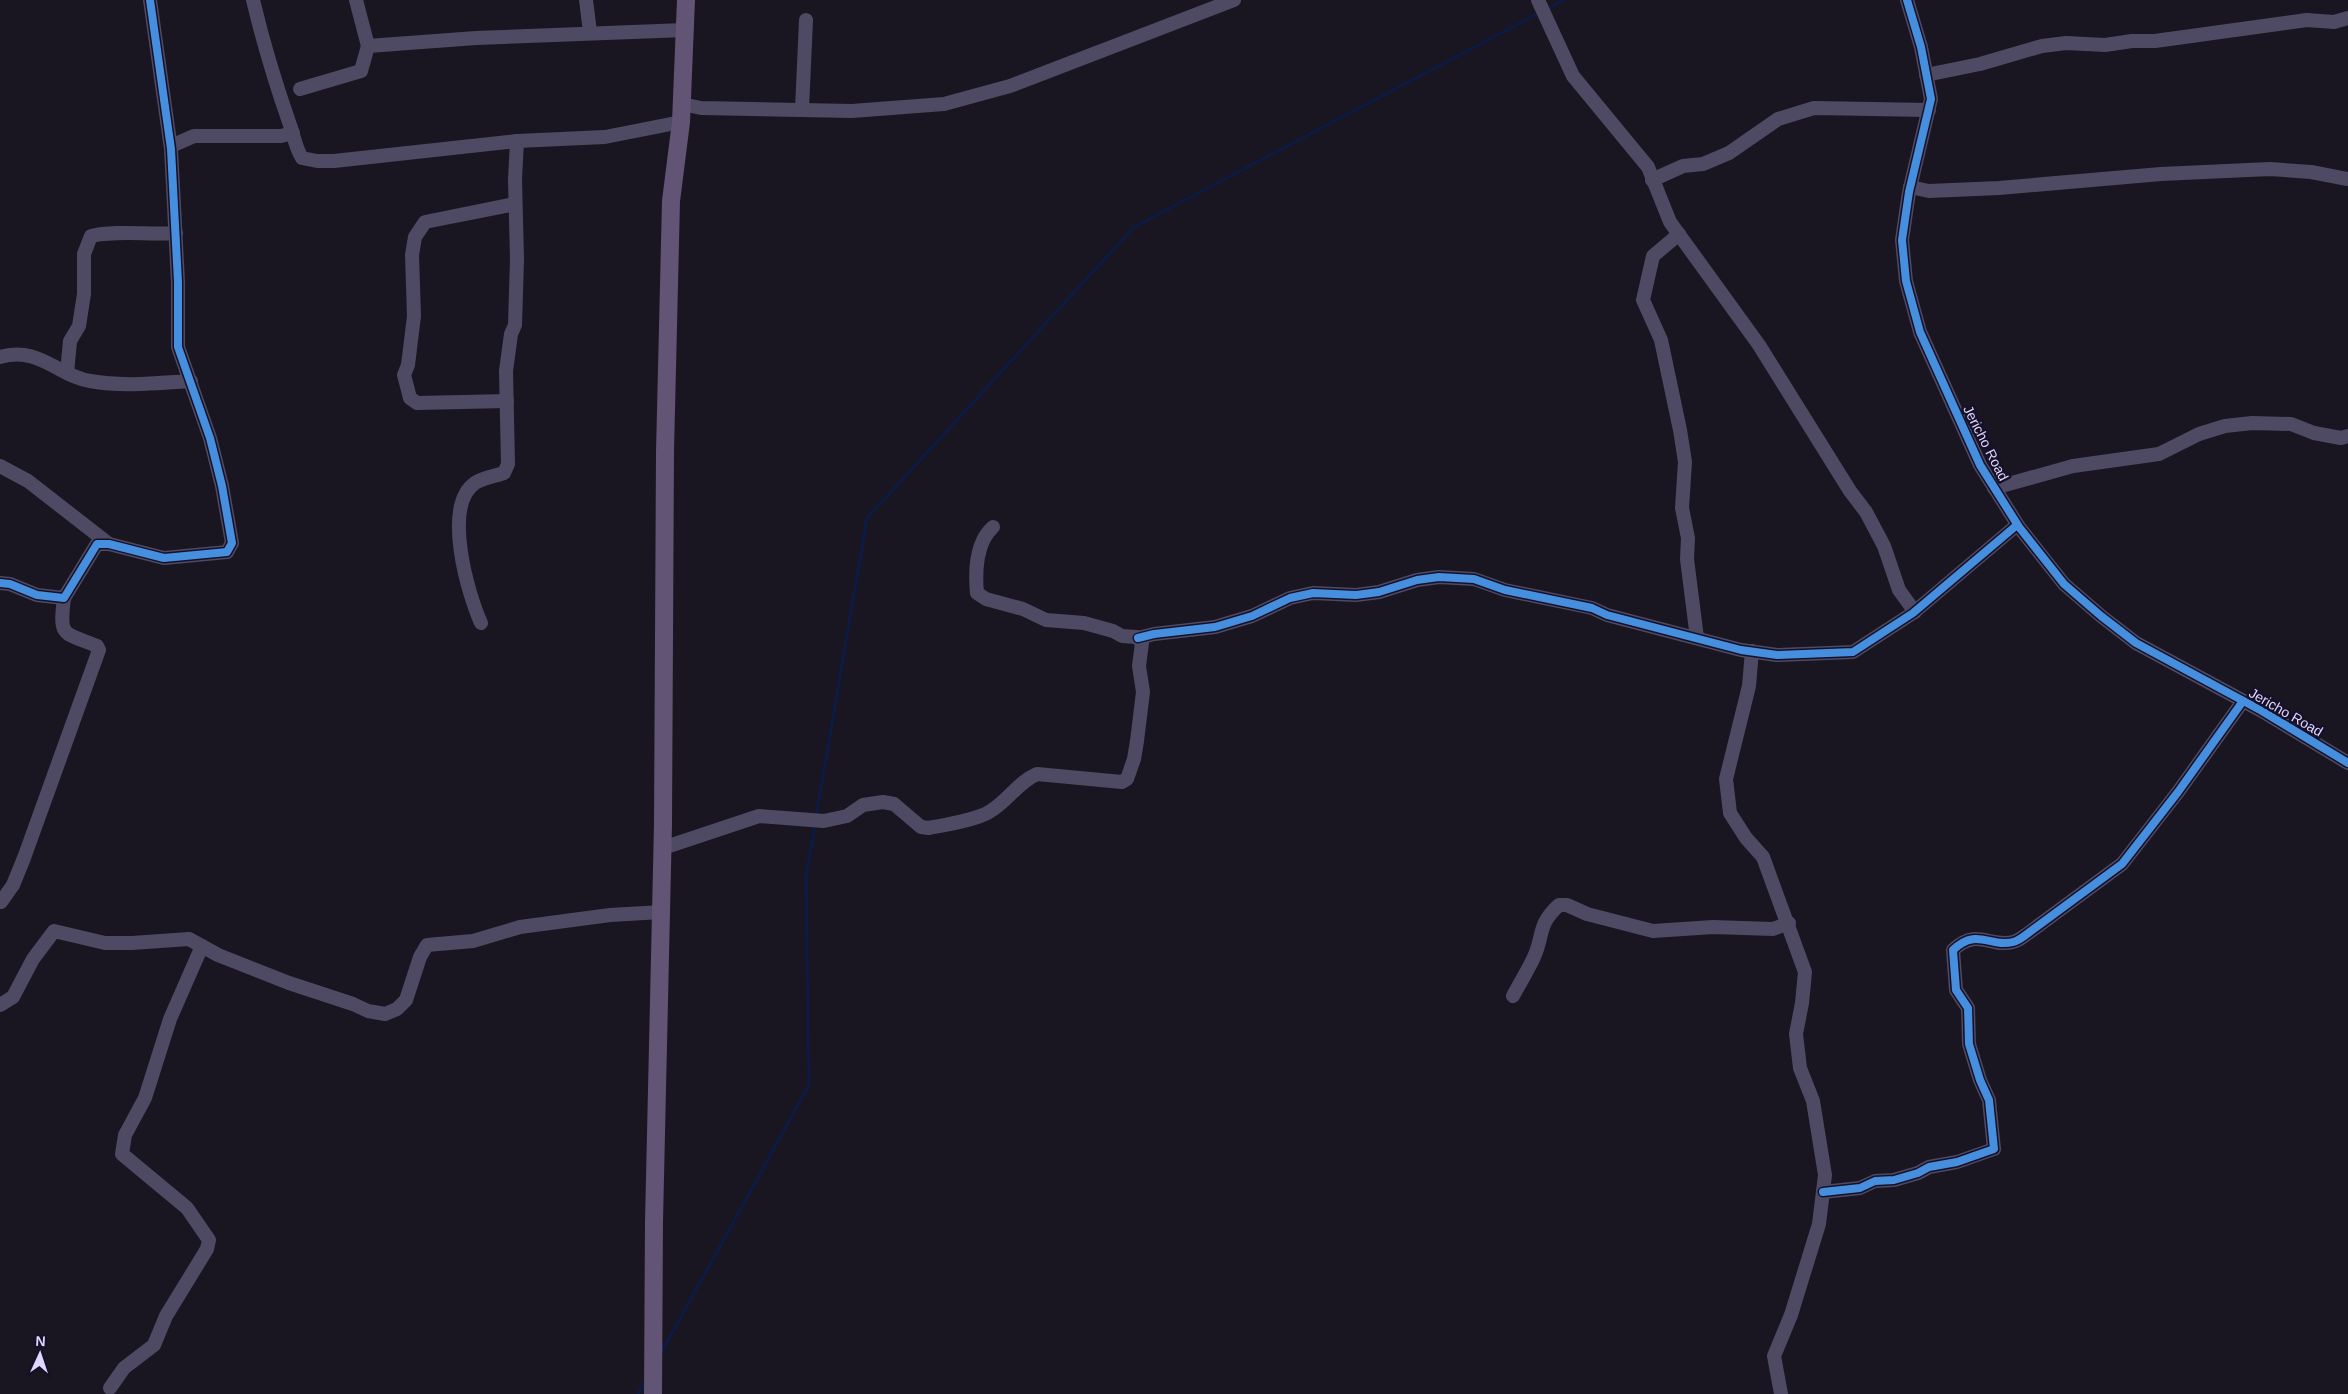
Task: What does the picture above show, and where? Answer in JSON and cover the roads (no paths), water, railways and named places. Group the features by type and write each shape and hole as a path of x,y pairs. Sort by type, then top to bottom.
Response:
{"main road":[{"path":"653,1394 654,1222 663,848 665,452 671,201 681,122 686,0"}],"street":[{"path":"1,902 13,885 24,858 99,650 98,646 66,634 61,626 64,598 98,544 110,544 164,558 228,552 232,543 226,504 210,438 178,347 176,233 170,146 150,0"},
{"path":"254,0 268,62 293,133 296,150 302,158 317,161 370,158 440,148 517,141 605,137 681,122"},
{"path":"300,89 361,71 368,46 356,0"},
{"path":"586,0 590,32"},
{"path":"682,104 701,108 802,109 852,112 944,104 1010,86 1234,0"},
{"path":"1538,0 1573,76 1648,167 1670,222 1759,345 1850,491 1866,512 1884,546 1899,590 1915,612"},
{"name":"Jericho Road","path":"1907,0 1921,47 1931,99 1910,187 1902,240 1906,281 1920,332 1980,465 2017,525 2064,584 2101,616 2136,643 2243,701 2348,763"},
{"path":"1926,75 1980,64 2042,46 2066,43 2105,45 2132,41 2155,42 2307,20 2334,22 2348,18"},
{"path":"802,109 806,20"},
{"path":"368,46 590,32 685,30"},
{"path":"1652,180 1682,166 1703,164 1729,153 1778,119 1814,108 1928,110"},
{"path":"170,146 194,136 281,136 293,133"},
{"path":"481,623 470,598 457,527 465,496 474,483 504,473 508,464 506,371 514,324 517,141"},
{"path":"1910,187 1928,191 1999,188 2162,174 2270,169 2311,172 2348,179"},
{"path":"507,401 417,403 410,398 404,376 408,365 414,316 412,254 415,237 425,222 515,204"},
{"path":"67,373 70,341 78,326 84,294 84,254 91,236 104,233 144,235 176,233"},
{"path":"1679,234 1653,256 1643,300 1661,340 1680,430 1685,462 1682,508 1688,538 1687,559 1697,638"},
{"path":"0,358 28,355 52,363 74,378 93,382 191,381"},
{"path":"1994,488 2073,466 2159,454 2199,434 2225,426 2252,423 2291,424 2314,433 2341,438 2348,436"},
{"path":"0,466 28,481 110,544"},
{"path":"993,527 985,534 979,555 977,593 986,599 1023,609 1046,620 1084,622 1122,636 1138,638 1154,634 1215,628 1252,616 1290,598 1313,594 1379,592 1417,580 1438,577 1474,579 1505,590 1564,600 1592,608 1607,615 1752,651 1777,655 1853,652 1872,642 1915,612 2017,525"},
{"path":"0,583 10,584 37,595 64,598"},
{"path":"663,848 759,816 824,820 846,816 863,805 883,802 894,804 921,827 929,828 988,813 1029,778 1037,774 1122,782 1127,779 1134,759 1143,692 1140,666 1142,643 1138,638"},
{"path":"1752,651 1749,686 1726,779 1730,813 1746,838 1763,857 1789,923 1805,972 1796,1034 1800,1068 1813,1101 1826,1176 1819,1224 1791,1315 1774,1356 1781,1394"},
{"path":"1823,1192 1860,1188 1875,1181 1902,1178 1994,1149 1989,1100 1980,1080 1969,1044 1968,1008 1956,990 1953,950 1961,943 1980,938 2013,942 2122,864 2178,792 2243,701"},
{"path":"1514,996 1535,956 1540,932 1550,913 1559,905 1567,905 1587,914 1653,931 1713,927 1773,929 1789,923"},
{"path":"0,1005 13,997 41,946 54,931 105,943 132,944 189,939 218,955 289,983 353,1004 368,1011 385,1014 397,1009 406,1000 420,957 427,945 473,942 520,927 610,915 662,912"},
{"path":"110,1388 124,1368 154,1345 166,1316 207,1249 209,1240 187,1208 122,1154 125,1136 145,1098 170,1019 202,946"}],"waterway":[{"path":"1547,9 1564,0"},
{"path":"816,817 867,518 1134,227 1539,13"},
{"path":"660,1355 809,1085 806,876 815,825"},
{"path":"638,1394 646,1380"}]}
